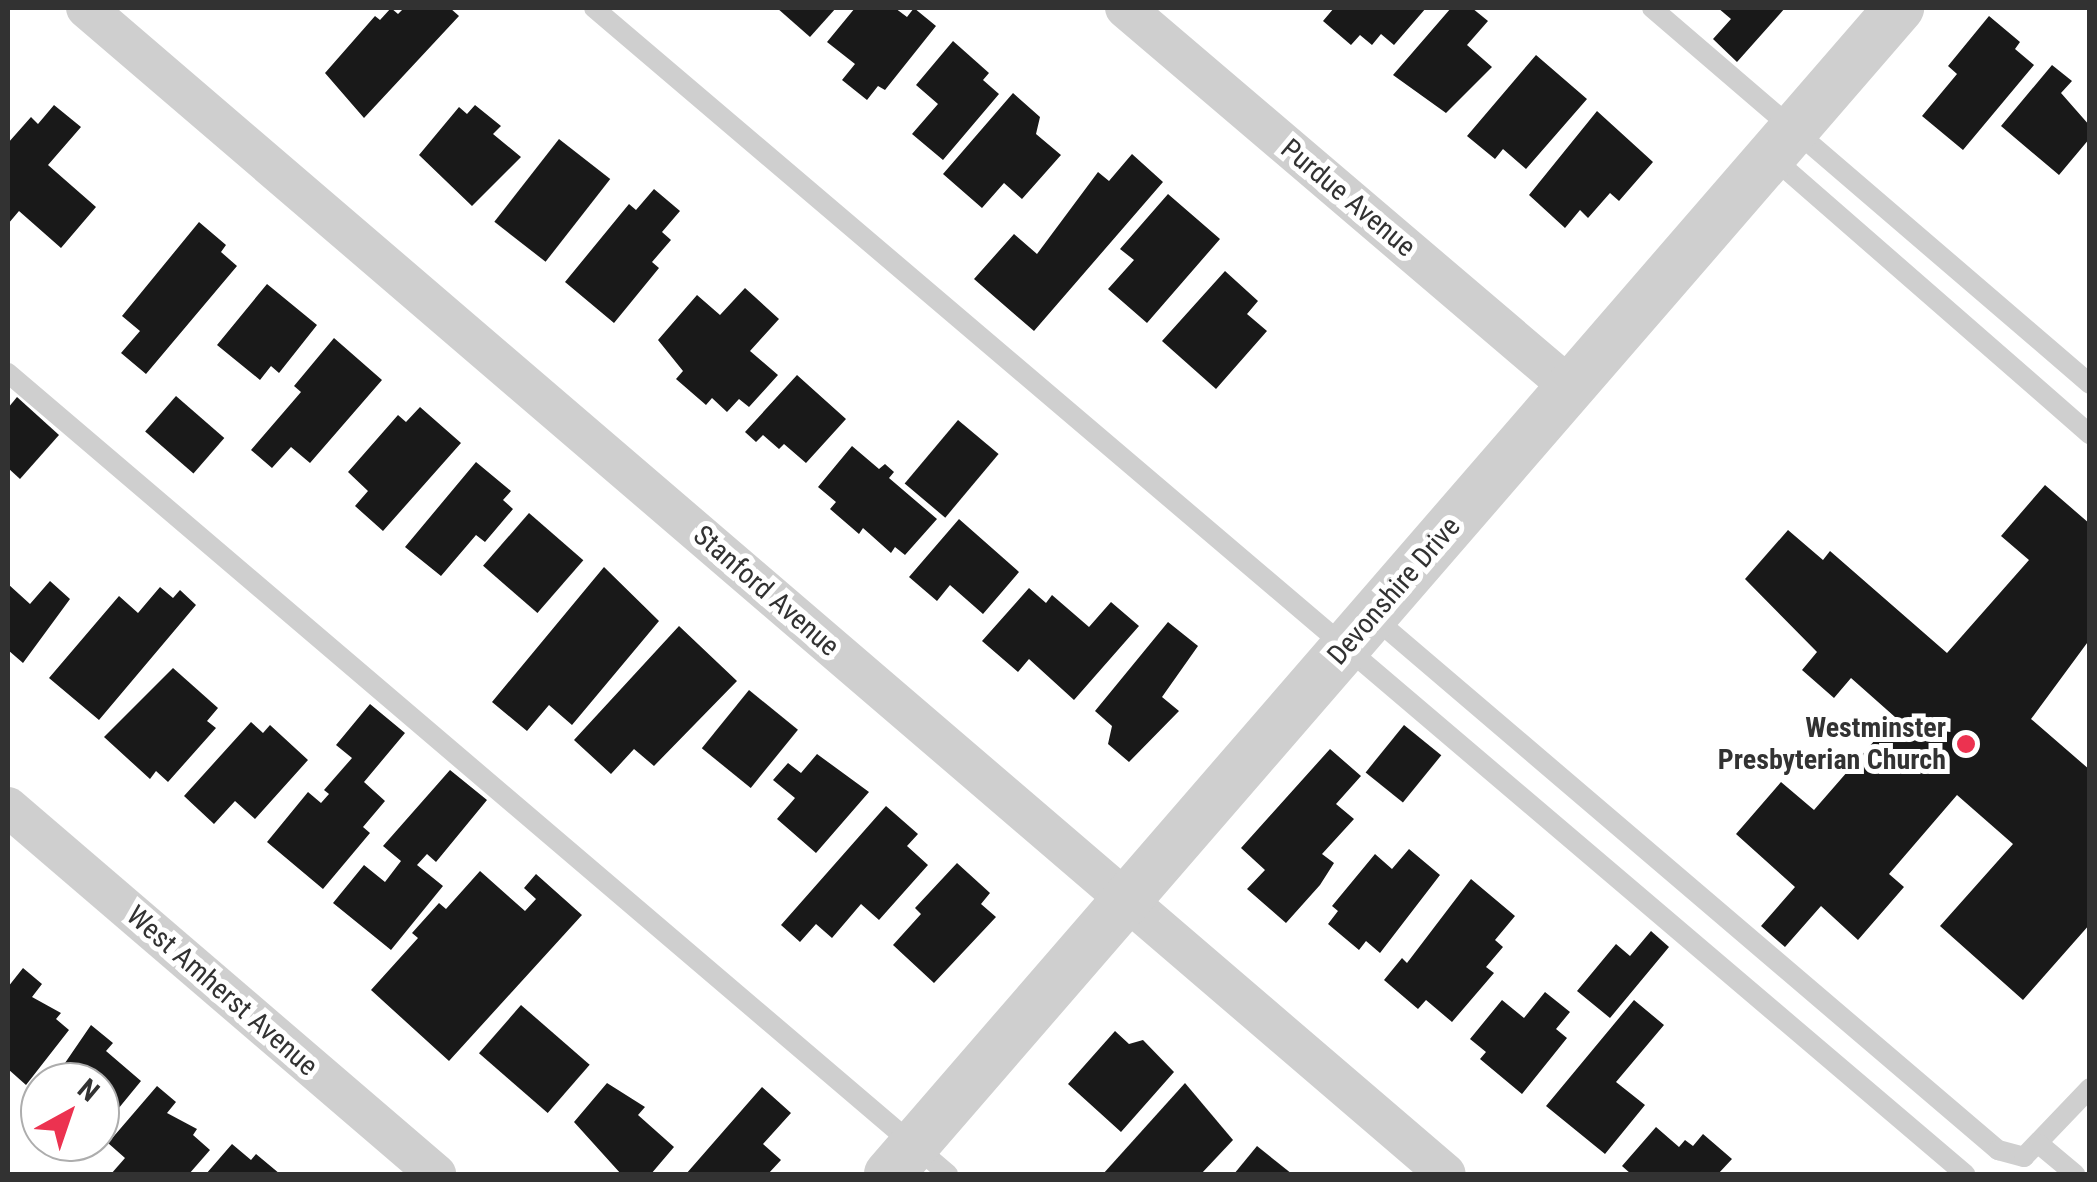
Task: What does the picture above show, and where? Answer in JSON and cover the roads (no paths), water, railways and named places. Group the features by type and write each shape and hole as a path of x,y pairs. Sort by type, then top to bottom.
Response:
{"street":[{"name":"Stanford Avenue","path":"86,8 1446,1174"},
{"name":"Purdue Avenue","path":"1125,8 1571,388"},
{"name":"Devonshire Drive","path":"916,1165 1124,899 1899,8"},
{"name":"West Amherst Avenue","path":"8,807 436,1174"}],"lane":[{"path":"594,8 1998,1150 2024,1157 2090,1088"},
{"path":"1652,8 1782,142 2090,434"},
{"path":"1782,142 2090,384"},
{"path":"8,373 916,1165"},
{"path":"1359,631 1966,1174"},
{"path":"2039,1144 2074,1174"}],"place":[{"name":"Westminster Presbyterian Church","path":"1966,744"}]}
